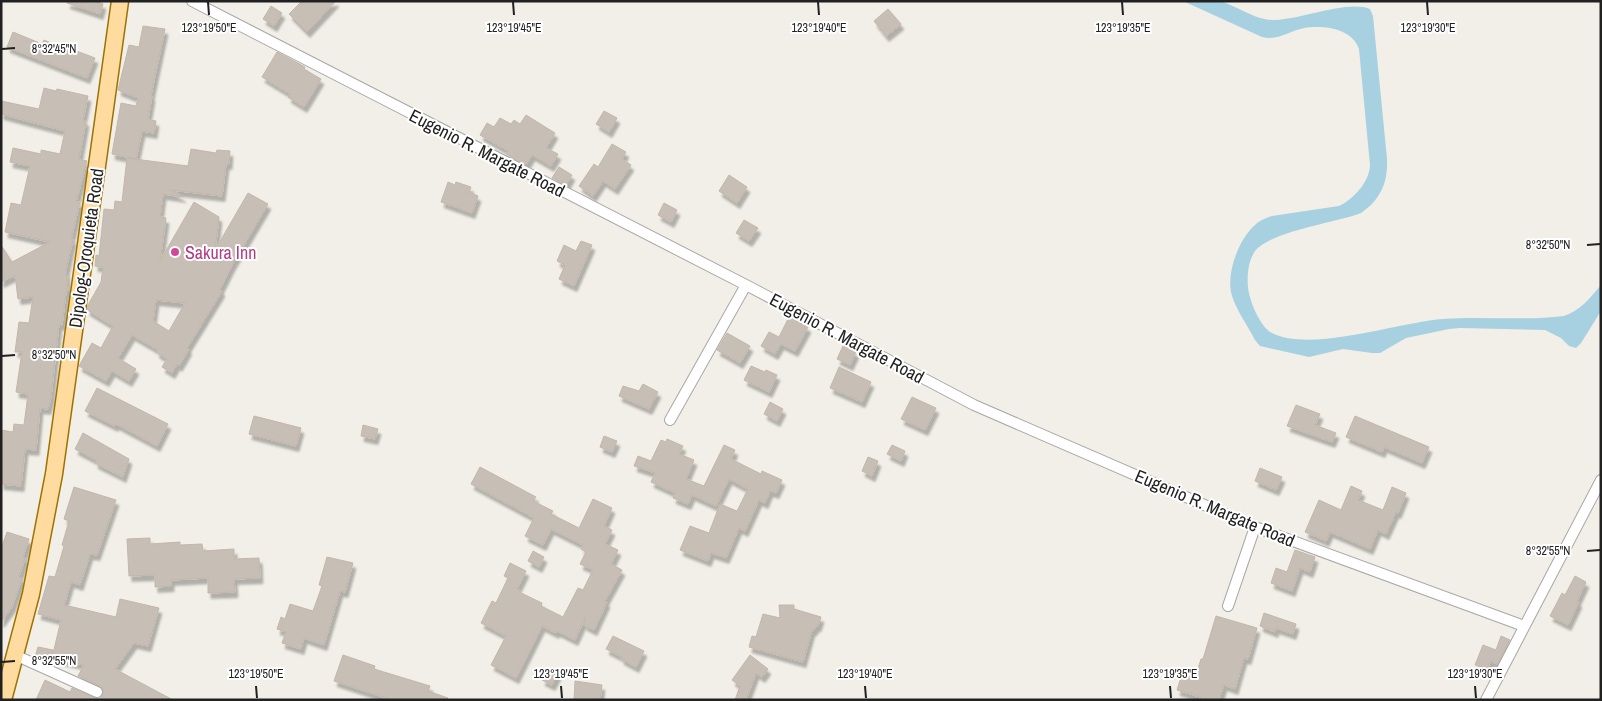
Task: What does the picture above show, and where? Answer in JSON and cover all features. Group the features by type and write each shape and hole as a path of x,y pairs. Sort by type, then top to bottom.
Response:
{"main road":[{"name":"Dipolog-Oroquieta Road","path":"3,700 31,594 54,474 120,1"}],"street":[{"name":"Eugenio R. Margate Road","path":"192,1 746,285 974,405 1256,527 1524,626"},
{"path":"670,420 746,285"},
{"path":"1486,700 1601,480"},
{"path":"1228,606 1256,527"},
{"path":"15,655 97,692"},
{"path":"1480,700 1493,686"}],"water":[{"path":"1183,1 1218,1 1268,20 1287,19 1349,7 1370,9 1373,16 1387,159 1386,175 1382,189 1374,202 1361,213 1304,228 1275,238 1263,244 1255,251 1248,269 1249,292 1256,313 1268,330 1288,338 1309,340 1356,335 1443,319 1564,316 1580,307 1601,285 1601,311 1581,343 1576,348 1569,346 1561,338 1545,330 1460,328 1406,338 1380,353 1343,349 1309,357 1260,346 1238,310 1231,292 1231,275 1239,247 1249,231 1261,220 1272,216 1339,206 1355,195 1364,183 1370,165 1359,49 1350,36 1344,32 1320,27 1299,29 1273,38 1262,37"}],"building":[{"path":"68,1 95,1 103,4 100,14 67,3"},
{"path":"302,1 336,1 307,32 289,14"},
{"path":"271,6 282,13 274,26 263,19"},
{"path":"888,9 901,24 886,36 874,21"},
{"path":"143,26 165,29 151,95 148,119 156,121 154,133 142,131 136,159 112,154 121,103 136,106 138,98 118,90 129,45 139,47"},
{"path":"13,32 42,44 44,40 95,58 87,78 7,47"},
{"path":"277,52 305,67 304,69 321,79 304,107 288,97 290,94 262,77"},
{"path":"44,88 88,96 83,120 86,121 79,159 87,161 76,202 80,202 66,270 68,291 66,292 62,325 59,324 51,397 48,409 40,408 36,450 25,449 21,486 1,484 1,430 13,432 14,424 24,425 28,394 16,392 22,352 15,352 19,322 29,323 33,297 18,299 15,275 1,282 1,245 12,262 50,242 5,232 11,203 21,205 30,166 10,162 13,148 41,154 41,150 60,154 65,131 1,114 1,101 39,109"},
{"path":"604,111 617,118 609,132 596,124"},
{"path":"526,115 555,133 546,148 558,154 551,166 532,155 526,165 506,154 508,151 480,135 487,123 494,127 500,118 511,124 514,120 520,124"},
{"path":"612,144 626,152 622,159 631,165 615,189 603,181 593,196 579,186 594,164 598,167"},
{"path":"191,149 216,153 217,150 230,151 229,164 226,164 222,196 171,190 183,197 163,194 160,217 166,218 160,261 194,202 219,217 215,250 248,193 268,204 232,265 220,289 222,291 187,348 189,349 179,366 177,364 172,373 162,367 167,359 156,352 158,350 132,335 118,358 136,369 129,381 112,371 106,381 79,366 92,343 101,348 113,326 87,310 101,282 103,267 95,266 96,255 99,256 104,209 114,210 115,201 122,202 127,158 188,166","holes":["156,300 185,303 169,331 153,321"]},
{"path":"559,167 572,175 566,185 552,178"},
{"path":"729,175 747,187 737,203 719,191"},
{"path":"448,182 455,185 456,182 471,187 469,192 478,196 472,213 441,202"},
{"path":"664,203 677,210 671,222 658,215"},
{"path":"744,220 758,228 749,241 736,233"},
{"path":"581,241 592,245 574,286 559,279 565,265 557,261 564,245 576,251"},
{"path":"789,317 808,327 795,351 781,344 775,354 761,346 769,332 779,337"},
{"path":"727,333 750,346 740,363 717,350"},
{"path":"843,346 856,352 850,365 837,359"},
{"path":"751,366 777,375 769,392 744,380"},
{"path":"839,367 871,382 862,402 830,388"},
{"path":"643,384 658,392 649,409 619,396 623,386 639,391"},
{"path":"97,388 168,424 157,446 116,424 115,426 85,411"},
{"path":"912,397 936,408 925,430 901,419"},
{"path":"770,402 783,409 777,421 764,414"},
{"path":"1296,405 1320,414 1315,425 1336,433 1332,442 1287,426"},
{"path":"254,416 301,428 296,446 249,434"},
{"path":"1355,416 1429,447 1422,463 1384,447 1382,452 1346,437"},
{"path":"363,425 378,429 375,439 361,436"},
{"path":"83,433 129,459 123,477 95,463 96,460 75,449"},
{"path":"604,436 617,441 612,452 600,447"},
{"path":"667,439 683,446 679,454 694,460 686,479 704,486 724,445 735,450 731,459 761,474 762,471 782,480 776,493 770,491 765,503 759,500 745,531 739,528 726,558 711,553 708,561 680,550 690,526 709,533 720,504 737,511 748,489 729,479 716,506 692,495 688,504 673,498 675,493 651,482 655,473 634,466 638,456 651,461 661,440 666,442"},
{"path":"892,445 905,451 901,461 887,454"},
{"path":"868,457 878,461 872,476 862,471"},
{"path":"480,467 536,497 533,501 553,511 551,514 579,528 593,499 612,508 604,526 612,530 605,544 618,550 611,564 622,570 605,601 607,602 594,630 584,625 585,618 575,640 542,626 516,678 491,665 506,636 481,623 492,601 496,603 508,578 504,576 510,563 526,571 517,589 520,590 519,592 542,603 541,606 563,617 578,588 583,590 593,570 580,564 586,552 581,549 583,545 551,529 543,545 525,536 534,518 471,484"},
{"path":"1260,468 1282,477 1276,490 1255,481"},
{"path":"1351,486 1362,491 1358,500 1383,510 1392,487 1406,493 1398,513 1396,512 1386,534 1378,530 1370,549 1330,532 1326,541 1305,532 1319,500 1341,510"},
{"path":"74,487 116,500 97,555 90,554 80,585 71,582 64,605 116,617 120,599 159,608 148,646 134,643 115,669 173,700 36,700 45,680 70,692 72,688 95,698 101,698 103,694 103,688 78,676 84,665 52,658 61,620 38,614 49,576 55,577 64,546 62,545 69,521 64,519"},
{"path":"7,532 29,539 19,577 22,578 12,607 1,622 1,549"},
{"path":"150,538 150,544 180,542 180,545 202,544 203,551 234,549 234,559 259,558 260,578 234,579 235,592 208,593 208,578 171,580 171,586 155,587 155,575 129,576 127,539"},
{"path":"1295,550 1315,557 1310,572 1300,568 1292,591 1271,583 1276,568 1287,572"},
{"path":"533,551 544,557 539,567 528,561"},
{"path":"327,557 353,563 345,592 340,591 324,645 304,638 301,649 282,643 286,632 277,629 281,617 285,619 290,604 313,611 322,586 319,585"},
{"path":"1575,576 1586,582 1568,625 1550,616 1562,593 1565,595"},
{"path":"779,605 794,605 794,609 821,617 818,626 812,630 803,662 749,647 752,636 756,637 763,614 780,618"},
{"path":"1264,613 1296,624 1293,634 1276,628 1275,632 1260,626"},
{"path":"1216,616 1257,628 1248,659 1244,658 1235,689 1224,685 1219,700 1210,700 1177,690 1182,674 1195,678"},
{"path":"613,636 644,651 636,667 606,649"},
{"path":"1501,636 1510,640 1497,664 1491,661 1487,669 1475,665 1483,645 1496,650"},
{"path":"38,647 53,650 50,663 35,657"},
{"path":"343,655 375,666 374,669 430,686 428,691 448,698 447,700 392,700 334,681"},
{"path":"750,655 768,669 762,677 756,673 746,700 735,700 740,686 732,680"},
{"path":"548,668 558,674 552,685 542,680"},
{"path":"575,681 602,685 600,700 574,700"}],"place":[{"name":"Sakura Inn","path":"175,252"}]}
